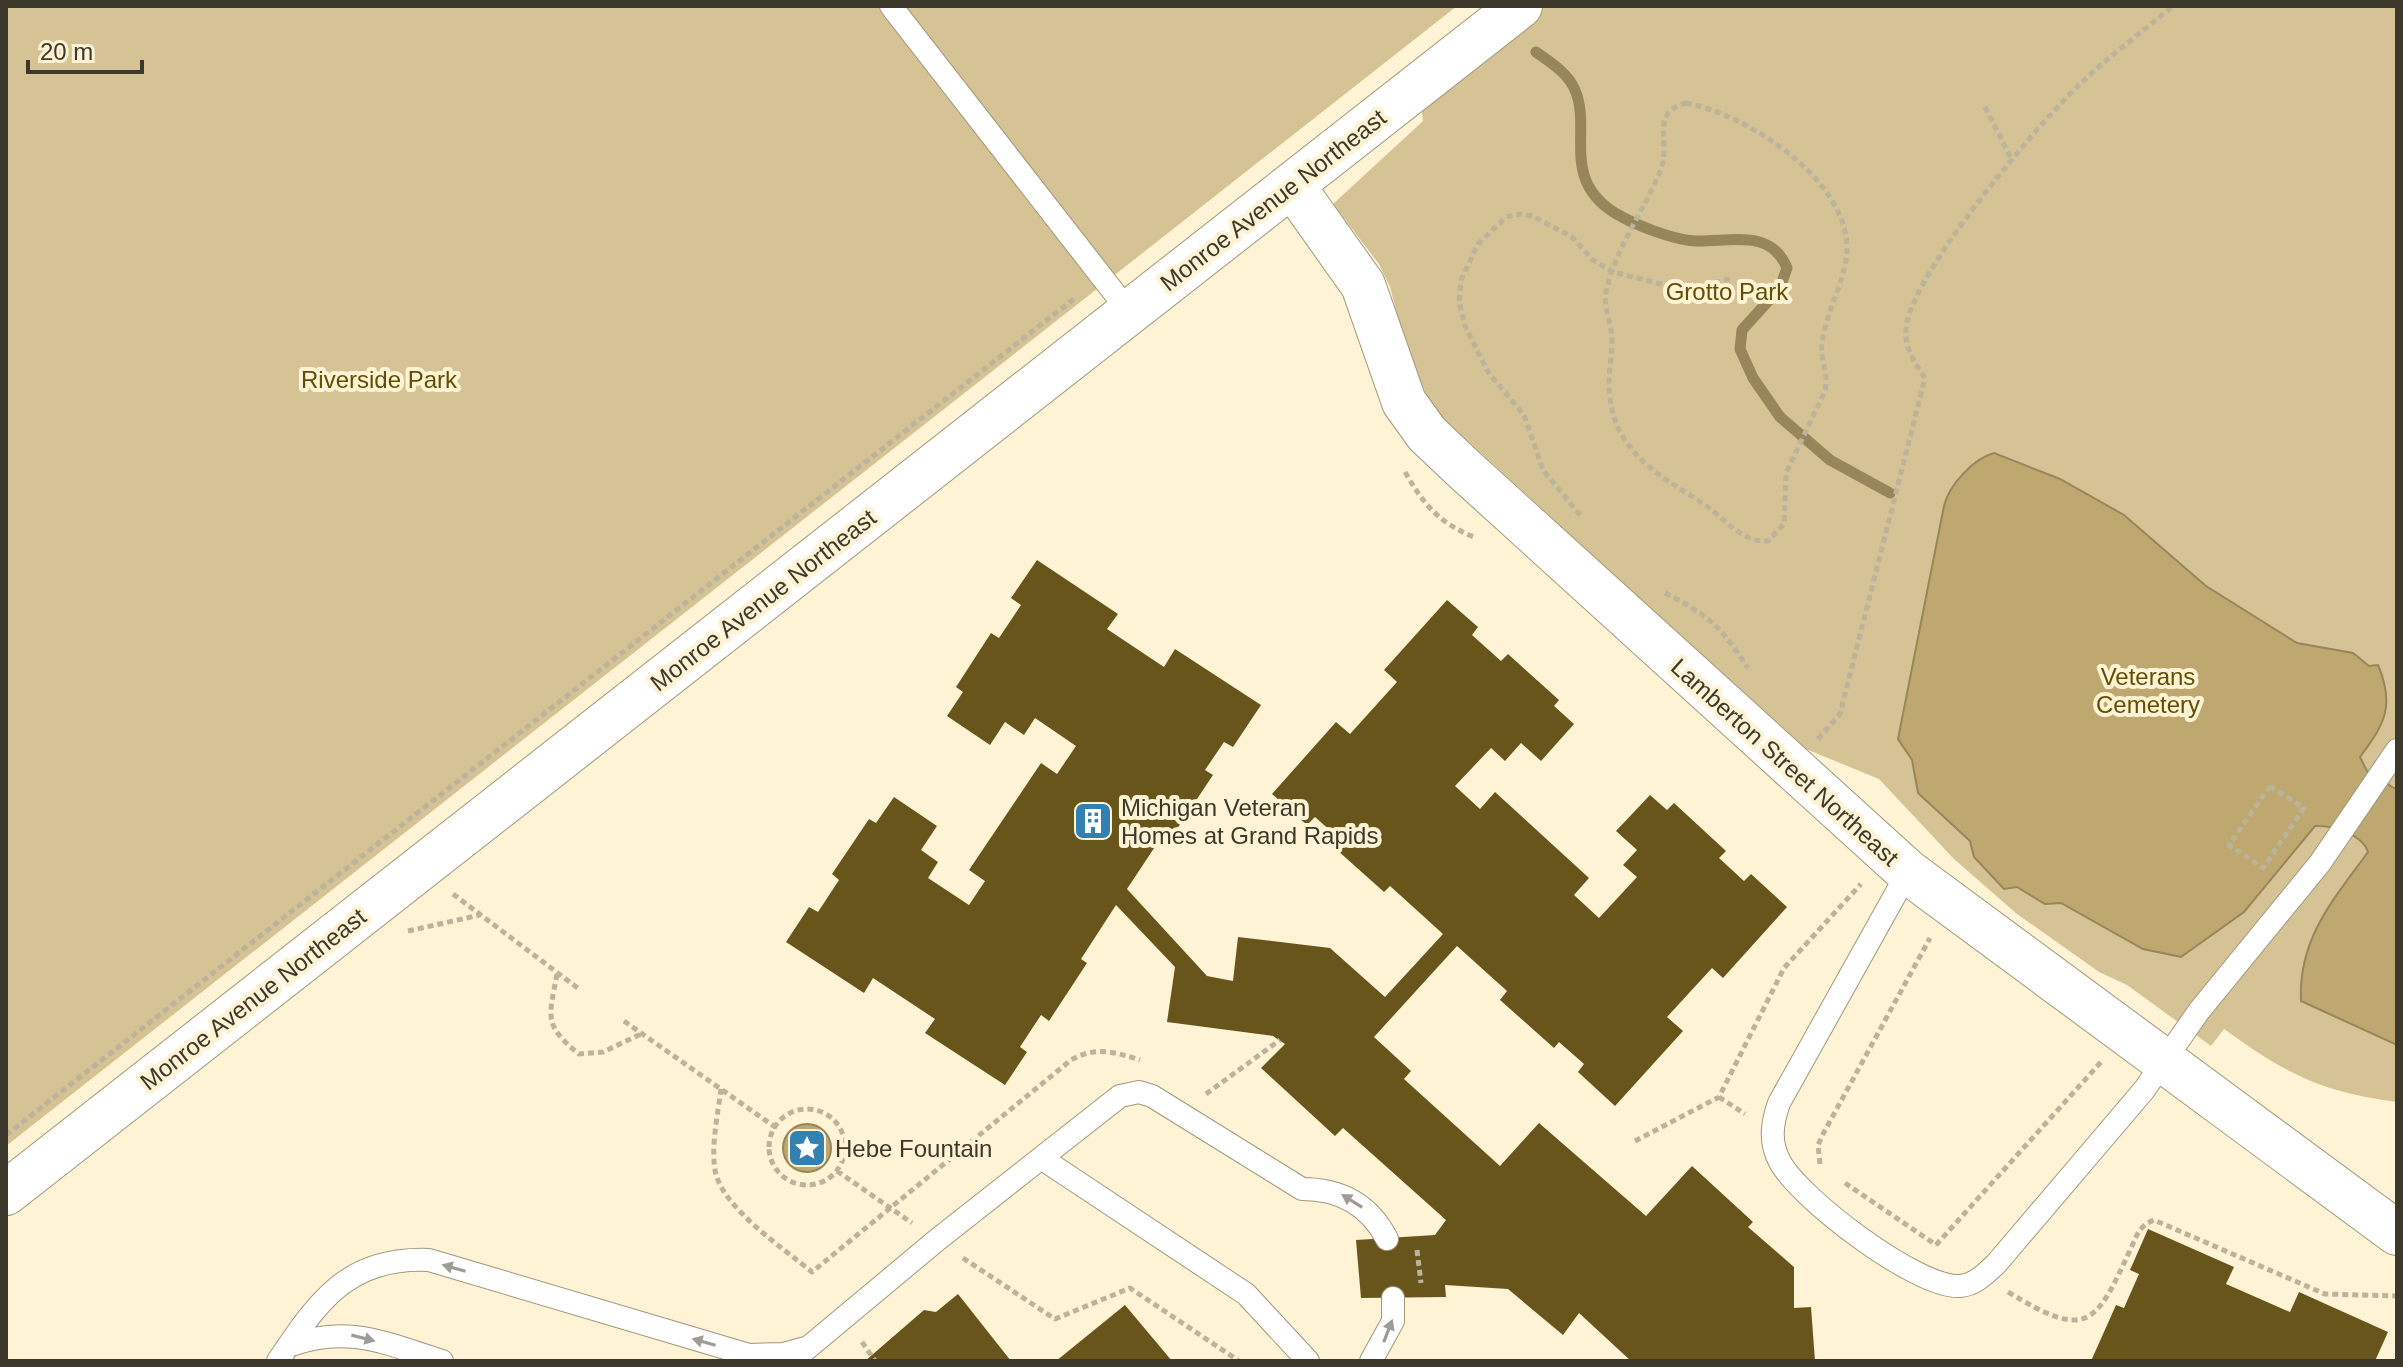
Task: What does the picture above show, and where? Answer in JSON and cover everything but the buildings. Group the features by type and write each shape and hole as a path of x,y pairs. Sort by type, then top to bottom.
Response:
{"main road":[{"name":"Monroe Avenue Northeast","path":"6,1193 1520,6"},
{"name":"Lamberton Street Northeast","path":"1292,185 1363,285 1400,393 1427,434 1791,770 1908,872 2397,1233"}],"lane":[{"path":"891,6 1130,313"},
{"path":"1908,872 1773,1119 1772,1131 1778,1161 1788,1175 1836,1217 1925,1277 1949,1285 1972,1283 1996,1264 2144,1090 2161,1061 2333,844 2397,750"},
{"path":"283,1354 321,1302 349,1277 366,1267 429,1260 749,1355 799,1355 937,1240 1120,1096 1130,1092 1146,1092 1302,1189 1322,1189 1348,1197 1371,1215 1387,1239"},
{"path":"1041,1158 1246,1294 1308,1361"},
{"path":"1371,1361 1393,1321 1393,1298"},
{"path":"283,1354 330,1334 351,1334 442,1361"}],"path":[{"path":"1791,770 1840,714 1925,378 1907,353 1907,322 1929,275 1954,236 2078,86 2173,6"},
{"path":"1686,103 1733,120 1779,147 1823,187 1839,209 1846,232 1847,254 1823,337 1821,358 1827,381 1786,473 1784,524 1768,541 1757,542 1698,500 1655,475 1623,435 1611,402 1611,326 1605,294 1613,272 1661,167 1662,122 1667,112 1686,103"},
{"path":"1985,107 2013,162"},
{"path":"1581,517 1543,470 1524,415 1488,372 1474,347 1459,302 1461,280 1478,244 1506,217 1520,214 1532,216 1572,237 1593,260 1613,272 1685,290 1733,278"},
{"path":"1655,588 1706,614 1721,629 1752,674"},
{"path":"2270,786 2304,808 2263,868 2229,845 2270,786"},
{"path":"1635,1141 1719,1097 1784,968 1864,880"},
{"path":"449,891 579,989"},
{"path":"395,934 480,915"},
{"path":"1821,1165 1818,1145 1823,1134 1932,934"},
{"path":"557,974 549,1019 557,1036 579,1054 603,1052 641,1034"},
{"path":"624,1021 775,1127"},
{"path":"1180,1113 1280,1040"},
{"path":"1936,1245 2104,1059"},
{"path":"800,1109 820,1110 838,1122 845,1141 845,1159 831,1181 815,1186 796,1184 778,1172 769,1155 768,1138 775,1127 783,1115 800,1109"},
{"path":"837,1171 1055,1319 1130,1288 1239,1361"},
{"path":"1415,1236 1423,1297"},
{"path":"864,1348 875,1361"}],"green space":[{"name":"Riverside Park","path":"6,6 1457,6 6,1146"},
{"path":"1541,6 2397,6 2397,1102 2347,1093 2305,1079 2266,1058 2224,1029 2211,1046 2127,985 2099,972 2017,914 1954,859 1879,779 1801,747 1432,408 1406,348 1390,287 1379,264 1333,204 1423,121 1421,104"}],"shaded area":[{"path":"1994,453 2060,479 2124,515 2206,586 2297,643 2353,653 2369,666 2378,665 2386,692 2385,714 2360,757 2367,771 2397,790 2397,1045 2301,1001 2305,958 2320,921 2368,852 2353,836 2338,829 2315,826 2244,912 2181,957 2143,949 2061,903 2045,904 2017,887 2004,889 1974,857 1970,841 1918,793 1912,760 1898,739 1944,506 1963,474"},
{"name":"Hebe Fountain","path":"807,1124 824,1131 831,1148 824,1165 807,1172 790,1165 783,1148 790,1131"}],"waterway":[{"path":"1536,52 1563,73 1575,90 1581,121 1583,170 1598,200 1623,218 1666,235 1696,241 1736,239 1760,242 1780,255 1787,268 1780,288 1742,330 1740,349 1753,378 1780,417 1830,460 1890,493"}],"place":[{"name":"Michigan Veteran Homes at Grand Rapids","path":"1093,821"},
{"name":"Hebe Fountain","path":"807,1148"}],"park label":[{"name":"Grotto Park","path":"1727,291"},
{"name":"Veterans Cemetery","path":"2148,690"}]}
